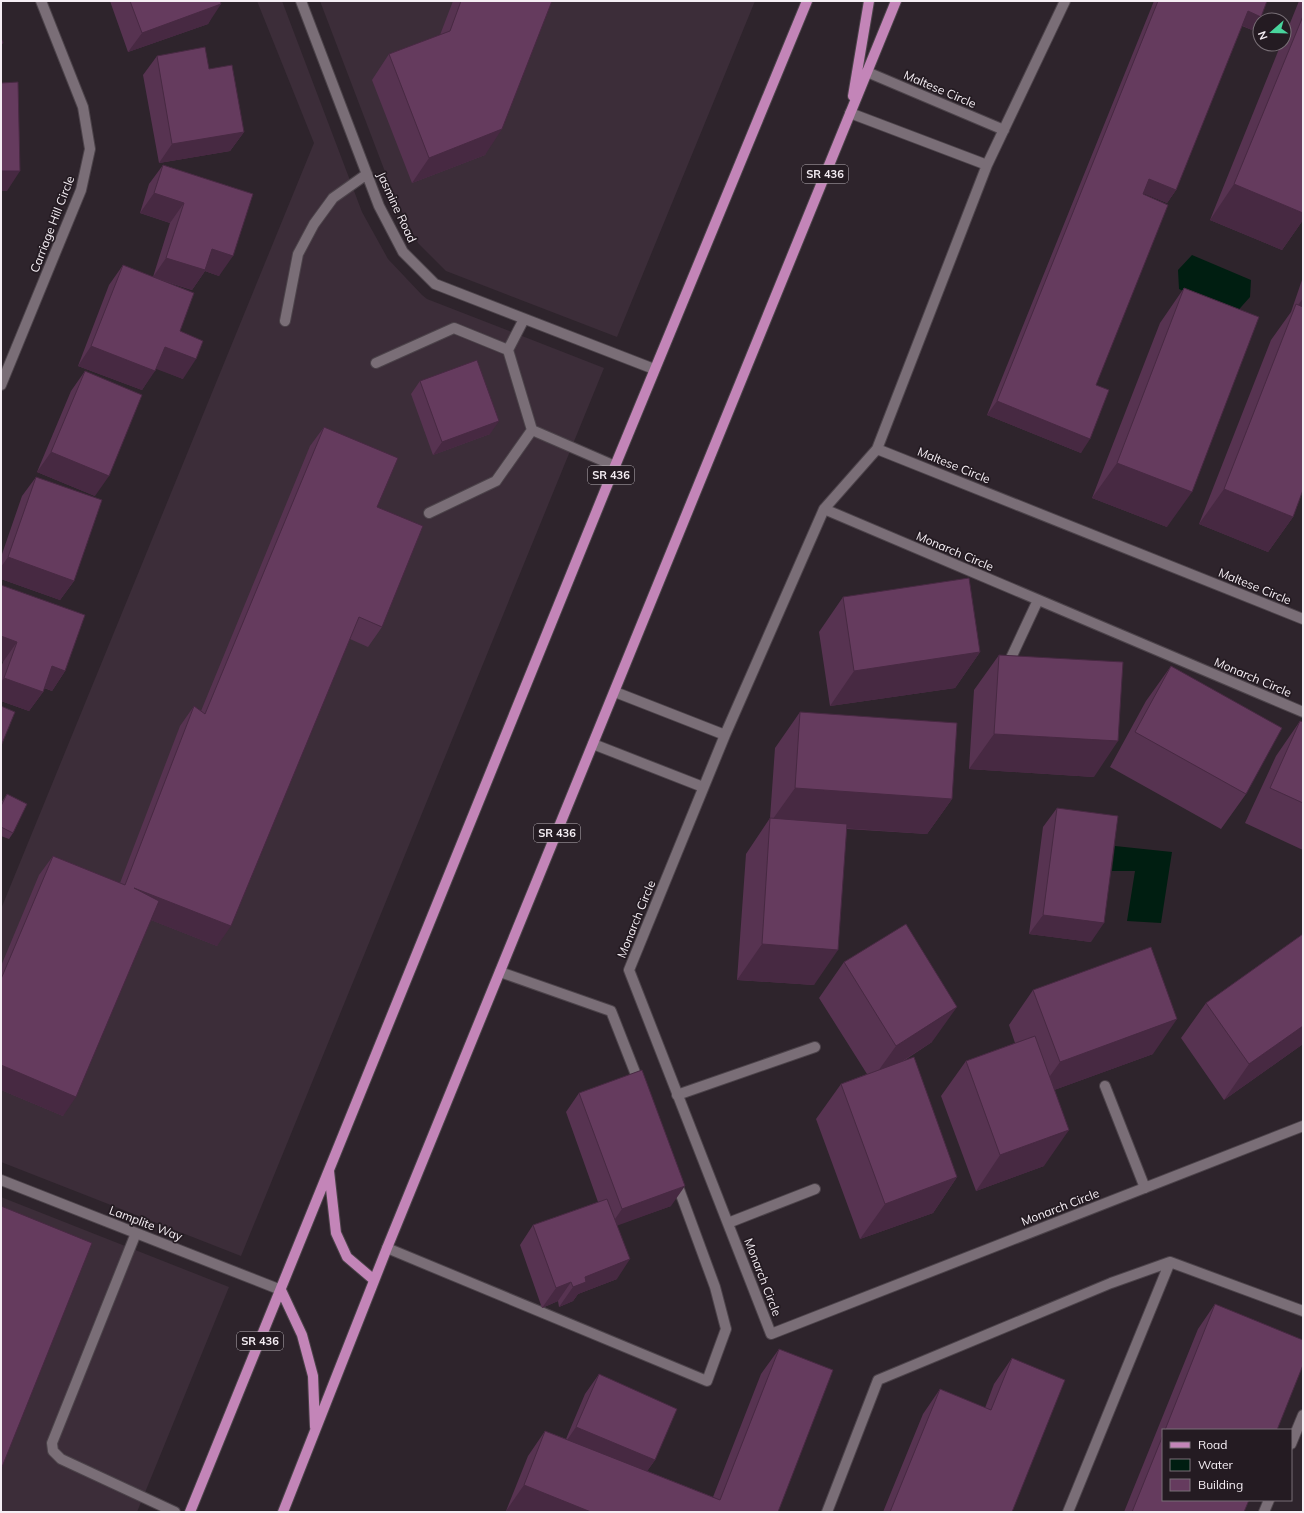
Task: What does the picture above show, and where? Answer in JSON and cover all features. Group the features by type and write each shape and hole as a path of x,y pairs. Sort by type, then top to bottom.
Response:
{"main road":[{"name":"SR 436","path":"190,1512 614,466 807,1"},
{"path":"850,113 869,1"},
{"name":"SR 436","path":"283,1512 374,1280 896,1"},
{"path":"329,1169 336,1233 347,1256 374,1280"},
{"path":"281,1290 302,1335 313,1376 316,1431"}],"street":[{"name":"Carriage Hill Circle","path":"1,385 81,190 90,149 83,107 40,1"},
{"name":"Jasmine Road","path":"301,1 379,206 403,252 435,284 654,369"},
{"path":"824,509 877,448 987,166 1065,1"},
{"name":"Maltese Circle","path":"867,72 1004,130"},
{"path":"850,113 987,166"},
{"path":"285,321 298,254 314,224 333,198 367,174"},
{"path":"524,319 508,350 532,430 614,466"},
{"path":"376,363 454,328 508,350"},
{"path":"428,513 496,481 532,430"},
{"name":"Maltese Circle","path":"877,448 1303,619"},
{"name":"Monarch Circle","path":"1303,712 824,509 703,787 629,970 771,1334 1303,1126"},
{"path":"1010,660 1038,600"},
{"path":"615,692 725,735"},
{"path":"593,744 703,787"},
{"path":"500,972 611,1011 642,1092"},
{"path":"677,1095 815,1047"},
{"path":"1105,1086 1145,1188"},
{"path":"387,1248 707,1381 726,1329 716,1287 672,1171"},
{"name":"Lamplite Way","path":"1,1180 281,1290"},
{"path":"728,1223 815,1189"},
{"path":"136,1233 52,1443 54,1451 62,1459 175,1512"},
{"path":"1068,1512 1170,1262"},
{"path":"827,1512 878,1380 1111,1283 1170,1262 1303,1311"},
{"path":"1292,1442 1303,1415"},
{"path":"1264,1512 1268,1501"}],"shaded area":[{"path":"257,1 282,1 362,212 388,259 422,295 427,299 604,368 241,1256 1,1162 1,909 314,143"},
{"path":"320,1 755,1 617,337 446,271 418,243 395,198"},
{"path":"1,1197 229,1287 137,1512 1,1512"}],"water":[{"path":"1192,255 1251,280 1250,297 1234,315 1179,289 1178,270"},
{"path":"1115,846 1172,852 1161,923 1127,921 1135,871 1112,871"}],"building":[{"path":"130,1 220,1 221,4 142,33"},
{"path":"461,1 552,1 502,129 429,158 389,54 450,31"},
{"path":"1158,1 1267,1 1263,12 1252,13 1248,11 1176,190 1149,179 1143,194 1168,205 1096,385 1109,390 1090,439 997,401"},
{"path":"1303,16 1303,213 1234,184 1288,52 1292,52 1292,43"},
{"path":"205,47 209,69 232,65 244,132 172,144 157,56"},
{"path":"18,82 20,171 1,171 1,83"},
{"path":"163,165 253,194 233,256 212,249 205,270 166,258 184,203 154,193"},
{"path":"123,265 194,293 180,331 203,341 196,359 165,347 155,371 91,346"},
{"path":"1184,288 1259,317 1192,492 1117,463"},
{"path":"1296,304 1303,307 1303,490 1293,517 1224,489"},
{"path":"477,360 499,421 442,442 420,381"},
{"path":"85,371 142,395 109,476 51,452"},
{"path":"324,427 398,458 377,507 423,526 382,627 359,617 231,926 134,888 159,901 76,1097 1,1065 1,979 53,856 125,885 194,706 205,714"},
{"path":"36,477 102,500 74,581 8,557"},
{"path":"969,578 980,652 854,671 843,597"},
{"path":"1,585 85,615 65,671 52,666 43,692 4,678 17,642 1,636"},
{"path":"999,655 1123,662 1118,741 994,734"},
{"path":"1171,666 1282,728 1246,794 1135,732"},
{"path":"1,706 15,712 1,746"},
{"path":"800,712 957,723 952,799 795,788"},
{"path":"1300,721 1303,722 1303,803 1270,788"},
{"path":"7,794 27,804 13,833 1,827 1,806"},
{"path":"1057,808 1118,816 1104,923 1043,915"},
{"path":"770,818 847,824 838,950 762,944"},
{"path":"906,924 957,1007 896,1046 844,962"},
{"path":"1303,934 1303,1026 1249,1064 1206,1003"},
{"path":"1151,947 1177,1019 1060,1062 1033,990"},
{"path":"1035,1036 1069,1130 1000,1155 966,1061"},
{"path":"914,1057 957,1177 885,1204 841,1084"},
{"path":"642,1070 685,1186 622,1209 579,1093"},
{"path":"607,1199 630,1259 585,1277 586,1282 573,1287 571,1282 556,1288 533,1225"},
{"path":"1,1206 92,1243 2,1467 1,1466"},
{"path":"1215,1304 1303,1340 1303,1365 1277,1429 1165,1429"},
{"path":"779,1349 833,1370 778,1512 591,1512 524,1485 545,1431 720,1500"},
{"path":"1012,1358 1065,1380 1012,1512 890,1512 940,1389 991,1410"},
{"path":"599,1374 677,1409 655,1460 576,1427"},
{"path":"1162,1437 1162,1501 1249,1501 1244,1512 1132,1512"}]}
